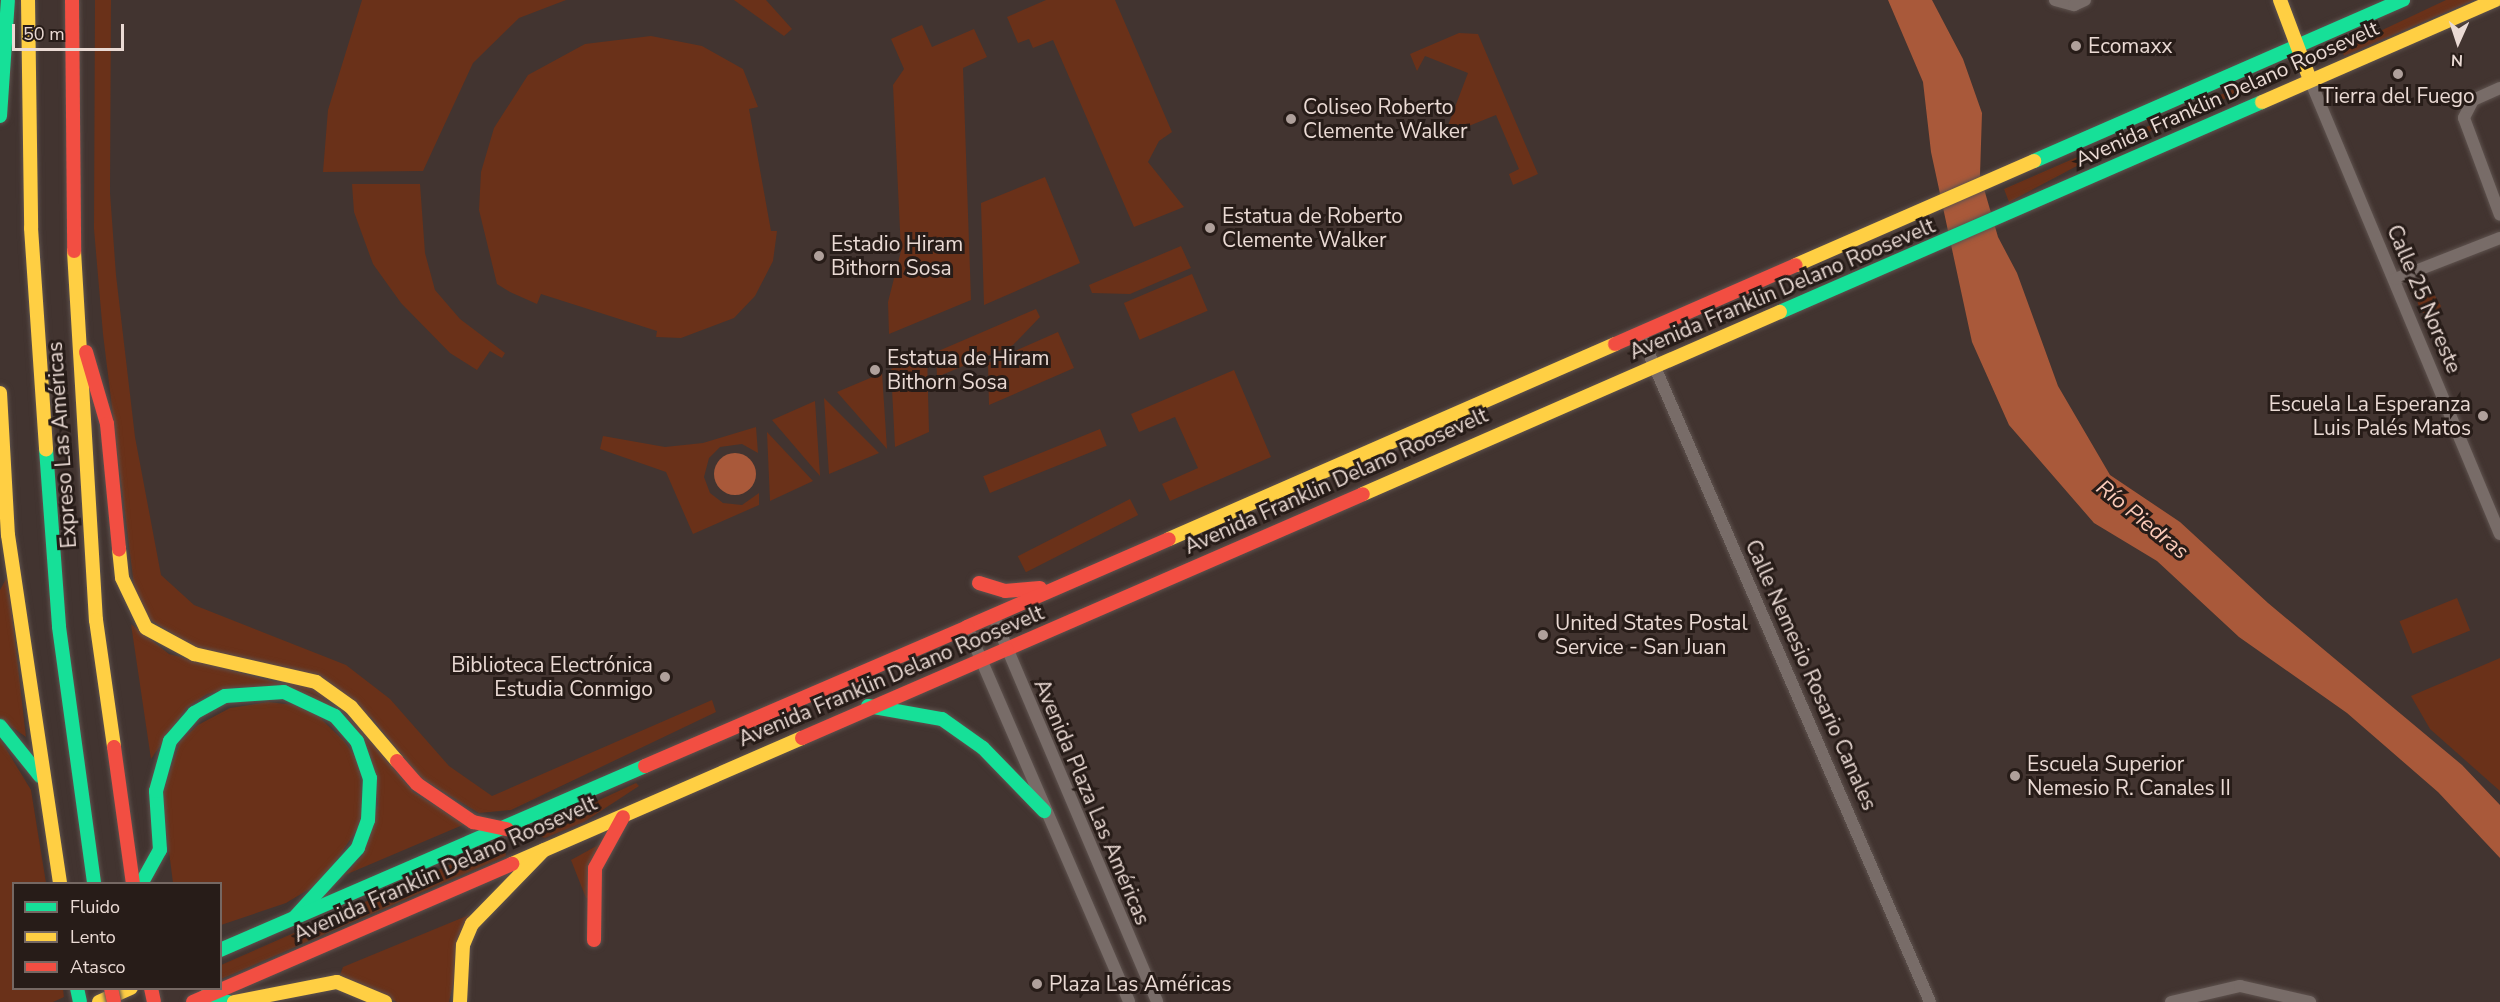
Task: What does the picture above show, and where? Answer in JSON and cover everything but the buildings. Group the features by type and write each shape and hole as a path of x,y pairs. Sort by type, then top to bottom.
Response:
{"main road":[{"path":"0,116 8,0"},
{"name":"Expreso Las Américas","path":"28,0 31,228 59,627 94,882"},
{"name":"Expreso Las Américas","path":"72,0 74,307 96,620 133,882"},
{"path":"2280,0 2310,80"},
{"name":"Avenida Franklin Delano Roosevelt","path":"222,949 507,829 755,715 966,627 1921,215 2403,0"},
{"name":"Avenida Franklin Delano Roosevelt","path":"222,990 544,850 867,706 1007,649 1654,365 1938,247 2007,214 2496,0"},
{"path":"74,307 107,424 122,578 146,628 194,654 316,682 351,707 417,784 473,822 507,829"},
{"path":"0,393 8,535 60,882"},
{"path":"0,560 8,535"},
{"path":"980,583 1026,592 1075,580"},
{"path":"142,882 160,850 156,791 170,741 194,713 225,696 284,692 335,716 357,741 370,778 368,820 358,848 295,917"},
{"path":"867,706 942,719 983,748 1044,811"},
{"path":"0,726 16,740 45,785"},
{"path":"594,940 596,868 608,836 625,814"},
{"path":"460,1002 461,956 472,924 544,850"},
{"path":"234,1002 337,982 385,1002"},
{"path":"99,1002 126,990"},
{"name":"Avenida Franklin Delano Roosevelt","path":"198,1000 221,990"},
{"path":"198,1000 228,1002"}],"street":[{"path":"2055,0 2074,5 2085,0"},
{"name":"Calle 25 Noreste","path":"2310,80 2500,534"},
{"path":"2500,88 2473,100 2464,118 2500,215"},
{"path":"2395,279 2500,238"},
{"name":"Calle Nemesio Rosario Canales","path":"1641,335 1930,1002"},
{"name":"Avenida Plaza Las Américas","path":"993,615 1157,1002"},
{"path":"966,627 1044,811 1129,1002"},
{"path":"2171,1002 2240,986 2310,1002"}],"shaded area":[{"path":"95,0 111,0 110,193 116,275 135,437 161,575 194,605 346,665 390,699 449,766 492,796 712,700 716,712 511,810 479,813 419,777 371,717 191,645 149,619 136,602 103,334 94,229"},
{"path":"362,0 566,0 519,18 473,63 423,171 323,172 328,110"},
{"path":"734,0 766,0 792,29 784,36"},
{"path":"1046,0 1115,0 1172,132 1159,141 1148,162 1184,207 1134,227 1053,40 1033,48 1029,39 1018,43 1007,17"},
{"path":"2446,0 2474,0 2344,56 2342,49"},
{"path":"922,25 932,47 974,29 987,57 963,68 971,300 889,334 888,302 901,251 893,85 904,69 891,39"},
{"path":"1459,33 1478,34 1538,174 1513,185 1509,174 1519,169 1496,115 1444,136 1468,73 1425,56 1417,71 1410,54"},
{"path":"651,36 702,46 743,69 758,107 749,109 771,231 777,231 773,261 755,296 734,318 681,338 656,337 657,331 541,294 537,304 497,284 479,210 481,172 494,128 528,75 585,44"},
{"path":"2266,75 2268,80 2111,148 2009,202 2004,189"},
{"path":"1045,177 1080,263 984,305 981,203"},
{"path":"352,184 420,184 425,253 435,290 460,319 505,353 502,358 490,351 477,370 450,353 401,303 373,264 354,212"},
{"path":"1181,246 1191,268 1130,294 1092,293 1089,285"},
{"path":"1192,274 1208,311 1140,340 1124,303"},
{"path":"2426,281 2441,306 2434,318 2420,311 2414,288"},
{"path":"1036,309 1040,317 1013,345 937,377 936,352"},
{"path":"1058,332 1074,368 989,405 988,363"},
{"path":"927,354 929,432 895,447 891,369"},
{"path":"1234,370 1271,457 1170,501 1162,484 1198,468 1175,417 1139,432 1131,414"},
{"path":"882,373 887,449 837,392"},
{"path":"824,398 879,453 829,474"},
{"path":"815,401 820,476 772,420"},
{"path":"756,427 758,453 742,444 720,447 709,458 704,477 710,493 723,503 742,505 759,493 759,505 693,534 666,472 600,449 603,436 665,447 703,443"},
{"path":"1100,429 1107,446 990,493 983,476"},
{"path":"767,432 813,481 770,501"},
{"path":"1130,499 1138,515 1026,572 1018,556"},
{"path":"6,579 8,580 26,737 0,718 0,590"},
{"path":"2457,598 2470,630 2413,654 2400,621"},
{"path":"131,624 169,654 295,687 322,698 357,725 413,792 465,824 345,875 363,855 378,804 371,757 346,719 295,689 236,687 207,694 186,708 151,759"},
{"path":"2500,658 2500,791 2430,729 2411,696"},
{"path":"268,702 294,705 318,716 344,741 359,762 363,821 321,882 286,903 222,925 222,882 173,882 162,796 180,742 198,725 230,708"},
{"path":"0,739 31,790 46,882 12,882 12,990 63,990 64,997 53,1002 0,1002"},
{"path":"636,783 639,786 584,822 545,838 528,833"},
{"path":"602,843 588,898 586,898 571,860"},
{"path":"505,851 506,856 222,979 222,965 463,859"},
{"path":"469,915 449,1002 397,1002 340,975 343,967"}],"water":[{"name":"Río Piedras","path":"1888,0 1932,0 1963,59 1982,113 1980,175 1998,237 2017,273 2058,386 2110,475 2180,522 2268,603 2462,765 2500,805 2500,858 2438,792 2347,713 2239,637 2157,561 2094,523 2009,425 1972,342 1931,152 1923,82"},
{"path":"735,453 750,459 756,474 750,489 735,495 720,489 714,474 720,459"}],"traffic: fast":[{"path":"0,116 8,0"},
{"path":"2034,161 2403,0"},
{"path":"1780,312 2262,102"},
{"path":"46,449 59,627 94,882"},
{"path":"142,882 160,850 156,791 170,741 194,713 225,696 284,692 335,716 357,741 370,778 368,820 358,848 295,917"},
{"path":"868,706 942,719 983,748 1044,811"},
{"path":"0,726 40,776"},
{"path":"222,949 645,766"},
{"path":"77,990 80,1002"},
{"path":"204,997 228,1002"}],"traffic: slow":[{"path":"28,0 31,228 46,449"},
{"path":"2280,0 2310,80"},
{"path":"2262,102 2496,0"},
{"path":"1796,265 2034,161"},
{"path":"74,251 96,620 114,747"},
{"path":"1363,494 1780,312"},
{"path":"1169,539 1615,344"},
{"path":"0,393 8,535 60,882"},
{"path":"119,549 122,578 146,628 194,654 316,682 351,707 397,761"},
{"path":"512,864 802,738"},
{"path":"460,1002 463,945 472,924 544,850"},
{"path":"234,1002 337,982 385,1002"},
{"path":"99,1002 126,990"}],"traffic: jam":[{"path":"72,0 74,251"},
{"path":"1615,344 1796,265"},
{"path":"86,352 107,424 119,549"},
{"path":"1007,649 1363,494"},
{"path":"967,627 1169,539"},
{"path":"979,583 1005,591 1040,588"},
{"path":"645,766 967,627"},
{"path":"802,738 1007,649"},
{"path":"114,747 133,882"},
{"path":"397,761 417,784 473,822 507,829"},
{"path":"594,940 595,868 623,817"},
{"path":"222,989 512,864"},
{"path":"111,990 114,1002"},
{"path":"151,990 154,1002"},
{"path":"193,1002 221,990"}],"place":[{"name":"Ecomaxx","path":"2076,46"},
{"name":"Tierra del Fuego","path":"2398,74"},
{"name":"Coliseo Roberto Clemente Walker","path":"1291,119"},
{"name":"Estatua de Roberto Clemente Walker","path":"1210,228"},
{"name":"Estadio Hiram Bithorn Sosa","path":"819,256"},
{"name":"Estatua de Hiram Bithorn Sosa","path":"875,370"},
{"name":"Escuela La Esperanza Luis Palés Matos","path":"2483,416"},
{"name":"United States Postal Service - San Juan","path":"1543,635"},
{"name":"Biblioteca Electrónica Estudia Conmigo","path":"665,677"},
{"name":"Escuela Superior Nemesio R. Canales II","path":"2015,776"},
{"name":"Plaza Las Américas","path":"1037,984"}]}
